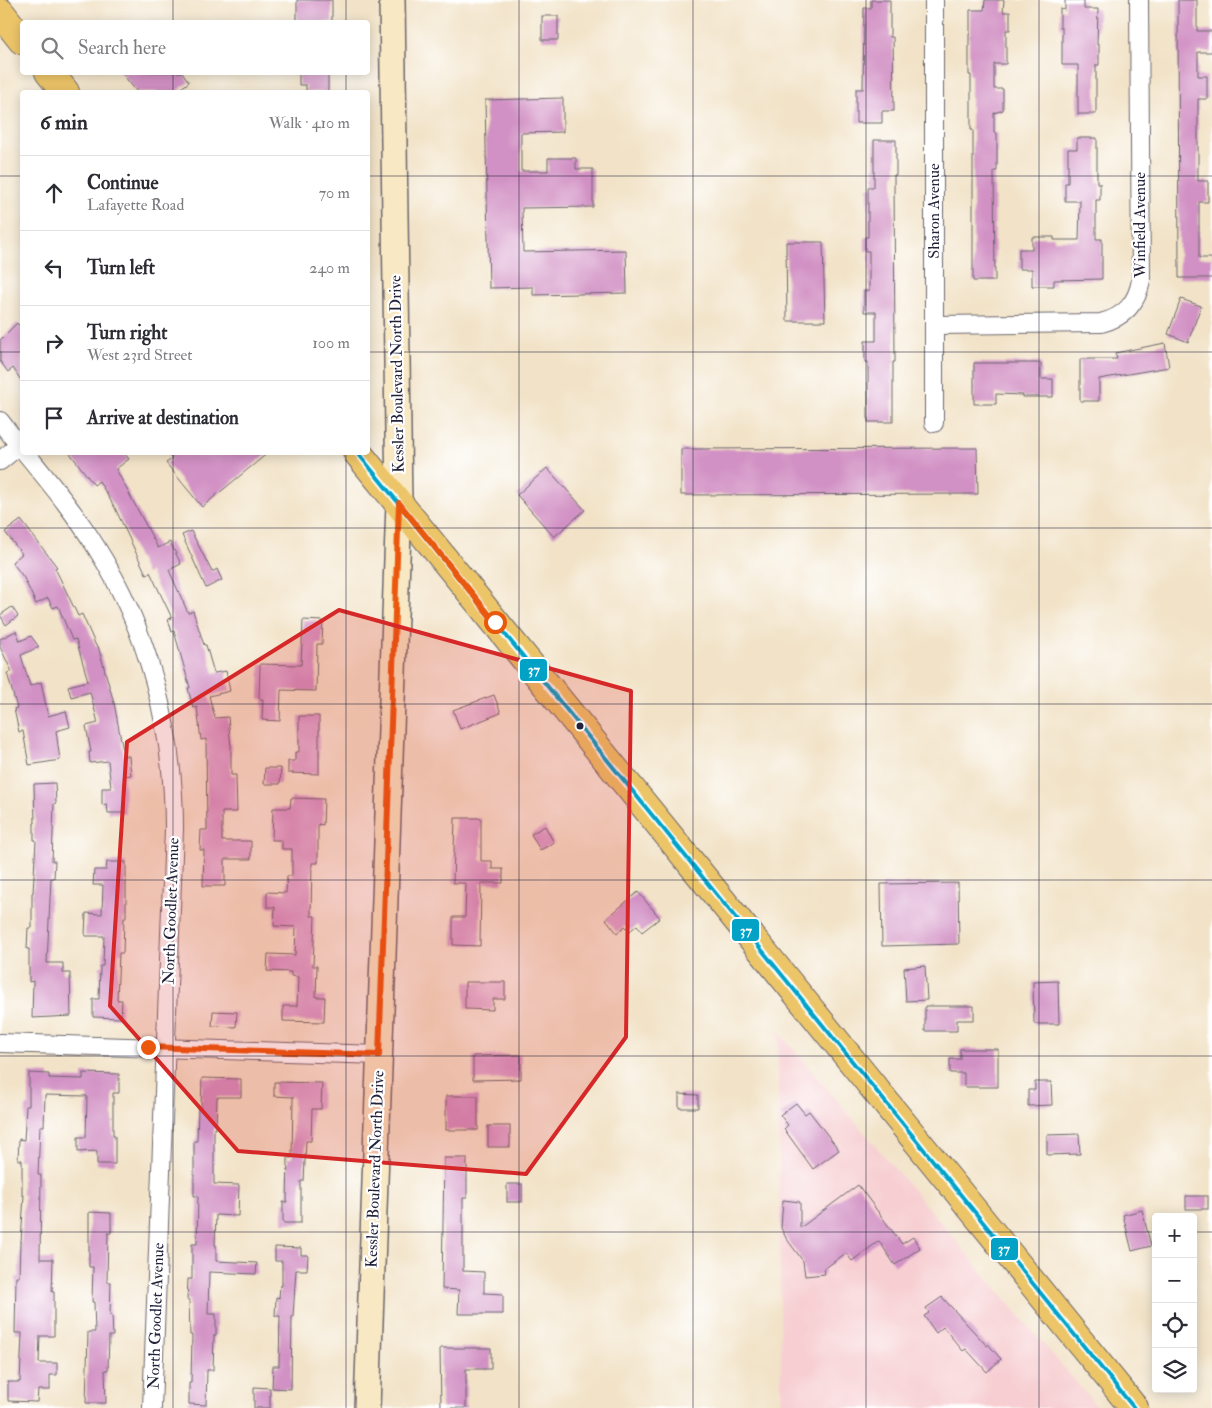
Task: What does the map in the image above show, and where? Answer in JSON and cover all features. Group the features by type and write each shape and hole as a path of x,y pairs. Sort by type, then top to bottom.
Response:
{"main road":[{"name":"Kessler Boulevard North Drive","path":"367,1408 399,503 392,0"},
{"path":"0,12 20,37"},
{"path":"51,75 63,90"},
{"path":"359,455 1134,1408"}],"street":[{"name":"Sharon Avenue","path":"934,0 934,423"},
{"name":"Winfield Avenue","path":"934,325 1101,323 1121,316 1135,300 1141,280 1139,0"},
{"name":"North Goodlet Avenue","path":"0,421 20,445"},
{"path":"0,461 20,448"},
{"name":"North Goodlet Avenue","path":"28,455 74,514 108,566 138,630 150,663 159,697 170,758 174,815 152,1408"},
{"path":"0,1043 379,1055"}],"highlighted area":[{"path":"339,610 631,691 626,1037 526,1174 238,1151 110,1006 127,742"}],"shaded area":[{"path":"778,1031 1098,1408 781,1408"}],"building":[{"path":"297,0 332,0 332,20 297,20"},
{"path":"871,0 890,0 890,37 893,37 894,111 882,111 882,123 856,123 856,89 863,89 864,8 871,8"},
{"path":"985,0 1004,0 1003,12 1010,12 1010,30 1006,30 1006,64 994,64 994,89 1003,89 1003,110 994,113 994,133 997,133 997,171 994,171 995,281 973,281 973,130 971,130 971,75 969,75 970,10 984,10"},
{"path":"1065,0 1084,0 1084,9 1098,9 1097,45 1099,45 1099,65 1096,65 1096,114 1078,114 1078,65 1062,65 1060,9 1065,10"},
{"path":"1178,0 1197,0 1197,31 1212,31 1212,52 1198,52 1198,76 1207,76 1207,99 1198,99 1198,181 1208,181 1208,202 1199,202 1199,258 1212,258 1212,278 1179,278"},
{"path":"542,16 558,16 558,40 542,40"},
{"path":"123,75 184,75 189,82 179,90 135,90"},
{"path":"299,75 328,75 328,90 306,90 306,85 299,85"},
{"path":"563,98 563,132 521,133 521,171 548,171 548,158 576,158 576,169 593,169 593,207 522,208 523,252 626,250 627,293 533,295 533,287 489,288 485,100"},
{"path":"1077,138 1097,138 1097,183 1100,183 1100,200 1096,200 1096,239 1102,239 1102,279 1054,280 1054,286 1032,286 1032,269 1019,269 1019,249 1032,249 1032,237 1054,237 1054,240 1079,240 1080,201 1065,201 1065,183 1068,183 1068,149 1077,149"},
{"path":"874,140 896,140 896,175 894,175 895,362 893,362 893,422 868,422 868,362 865,362 865,341 876,341 876,312 864,312 864,291 869,291 869,251 865,251 865,237 868,237 868,187 874,187"},
{"path":"786,242 823,242 825,321 787,321"},
{"path":"1181,299 1201,306 1188,342 1168,334"},
{"path":"17,323 20,327 20,379 13,368 8,372 0,361 0,340"},
{"path":"1165,343 1169,367 1099,379 1099,401 1080,401 1080,359 1117,359 1115,353"},
{"path":"974,363 1041,363 1041,379 1053,379 1053,397 1023,397 1023,395 996,394 996,404 974,404"},
{"path":"977,448 978,494 681,495 681,449"},
{"path":"71,455 126,455 129,459 116,469 158,548 170,542 181,564 169,570 188,613 193,611 214,673 226,671 230,691 209,696 215,718 228,717 231,775 236,775 237,812 222,812 222,841 251,841 251,859 225,859 225,886 203,886 204,850 200,850 201,830 207,830 206,739 201,740 197,707 193,708 188,688 190,688 174,631 172,632 168,619 172,618 150,572 146,574 115,508 99,481 94,485"},
{"path":"169,455 265,455 202,507 166,463 172,459"},
{"path":"547,468 585,510 554,537 517,495"},
{"path":"21,520 57,567 55,568 78,616 82,614 96,646 98,646 114,703 124,756 129,756 131,775 124,776 125,813 108,813 107,804 102,805 102,788 111,788 108,761 90,763 89,752 91,752 86,726 98,723 90,692 71,697 68,686 88,681 76,639 72,640 58,606 53,608 48,598 36,604 24,578 12,562 22,554 5,532"},
{"path":"191,531 212,572 217,569 222,580 206,588 182,535"},
{"path":"12,607 18,616 6,625 0,615"},
{"path":"303,620 323,621 322,644 317,644 316,691 281,690 280,721 262,720 263,699 259,699 260,664 301,665"},
{"path":"16,631 20,641 31,636 39,647 21,655 30,686 41,682 48,716 66,711 70,727 56,731 60,760 29,765 23,731 19,732 14,709 17,708 7,673 12,672 0,647 0,639"},
{"path":"494,695 501,713 460,729 453,710"},
{"path":"299,716 319,716 319,774 288,773 288,761 295,761 295,752 299,752"},
{"path":"265,768 281,768 280,784 264,784"},
{"path":"55,783 56,803 54,804 52,861 55,861 54,878 51,878 47,963 63,963 63,973 70,973 71,1016 32,1018 33,981 29,982 29,949 27,949 28,928 32,928 32,893 36,840 34,840 34,784"},
{"path":"291,798 324,799 323,825 318,824 318,863 312,863 311,916 315,916 313,966 317,966 316,997 325,997 324,1022 283,1021 283,1006 297,1006 298,977 291,976 291,972 267,971 268,954 295,955 296,927 274,926 275,907 267,907 267,892 286,893 287,876 292,876 292,849 282,849 282,840 272,840 273,808 290,808"},
{"path":"455,818 481,818 481,861 492,861 492,869 503,869 503,883 481,883 480,946 453,945 453,917 465,917 466,883 453,883"},
{"path":"545,826 554,843 540,850 531,834"},
{"path":"107,862 126,862 126,918 124,918 123,953 119,953 117,1000 122,1000 121,1018 93,1017 93,999 99,999 100,966 103,966 104,936 85,936 86,913 102,914 103,885 93,885 94,870 106,870"},
{"path":"958,883 959,944 882,946 881,884"},
{"path":"638,892 660,918 642,932 637,925 630,931 625,926 617,933 606,919"},
{"path":"925,966 927,1000 906,1001 904,968"},
{"path":"1058,981 1059,1024 1034,1024 1033,982"},
{"path":"465,982 505,982 505,999 493,999 493,1010 465,1009"},
{"path":"925,1006 974,1006 974,1020 957,1020 957,1031 925,1031"},
{"path":"213,1011 237,1012 236,1027 212,1026"},
{"path":"960,1049 998,1049 998,1087 964,1087 964,1073 950,1073 950,1059 960,1059"},
{"path":"521,1055 521,1079 473,1080 473,1056"},
{"path":"29,1073 49,1074 49,1078 83,1079 83,1073 119,1074 119,1093 113,1093 115,1164 97,1164 97,1151 78,1152 78,1137 86,1137 87,1096 45,1095 44,1126 40,1126 38,1175 41,1175 40,1259 53,1259 54,1336 40,1336 39,1363 57,1363 57,1375 50,1375 50,1390 38,1390 37,1402 8,1401 8,1382 20,1382 22,1333 15,1333 16,1277 19,1277 24,1195 22,1195 22,1160 18,1160 19,1139 24,1140 26,1106 29,1106"},
{"path":"202,1078 241,1079 241,1097 217,1097 216,1128 214,1128 214,1184 239,1185 238,1216 216,1215 216,1261 257,1263 256,1274 209,1272 208,1314 216,1314 216,1335 214,1335 213,1370 207,1370 206,1405 189,1404 192,1335 190,1335 189,1300 187,1300 188,1279 192,1279 192,1244 197,1244 198,1196 194,1196 194,1141 197,1141 198,1108 201,1108"},
{"path":"274,1082 322,1083 321,1109 312,1109 311,1141 306,1141 304,1181 301,1181 301,1223 283,1223 283,1202 287,1202 288,1158 292,1158 293,1097 274,1096"},
{"path":"1035,1082 1051,1082 1052,1105 1028,1106 1028,1090 1035,1090"},
{"path":"679,1094 698,1095 698,1108 679,1108"},
{"path":"446,1096 478,1096 478,1130 446,1130"},
{"path":"796,1103 805,1114 809,1111 839,1150 813,1169 784,1129 788,1125 780,1115"},
{"path":"488,1126 510,1126 510,1147 488,1147"},
{"path":"1079,1134 1080,1154 1047,1155 1047,1135"},
{"path":"444,1158 467,1158 467,1198 463,1198 463,1271 484,1272 484,1293 503,1294 503,1314 458,1314 459,1290 442,1289"},
{"path":"507,1184 522,1184 522,1202 507,1202"},
{"path":"858,1185 902,1244 913,1237 920,1248 895,1265 879,1241 852,1261 846,1253 824,1269 825,1274 805,1276 803,1261 781,1228 783,1200 800,1202 800,1228"},
{"path":"1186,1196 1208,1196 1208,1209 1186,1209"},
{"path":"1142,1210 1151,1246 1132,1251 1123,1215"},
{"path":"89,1212 111,1213 111,1233 108,1233 107,1282 111,1282 110,1315 112,1315 113,1336 109,1336 108,1370 105,1370 106,1403 86,1403 88,1332 95,1332 94,1302 92,1302 93,1267 89,1267"},
{"path":"275,1247 301,1248 301,1255 308,1255 307,1270 296,1270 292,1317 291,1389 272,1388 273,1366 279,1366 280,1316 275,1316 276,1297 279,1298 280,1286 282,1286 282,1261 275,1261"},
{"path":"942,1297 1001,1359 987,1372 966,1349 963,1351 943,1327 936,1333 924,1316 929,1313 926,1308"},
{"path":"440,1348 491,1348 491,1369 466,1369 466,1408 441,1408"},
{"path":"254,1387 270,1388 270,1408 254,1408"}],"transit line":[{"name":"37","path":"359,455 1134,1408"}],"route":[{"path":"148,1047 379,1055 399,503 495,622"}]}
